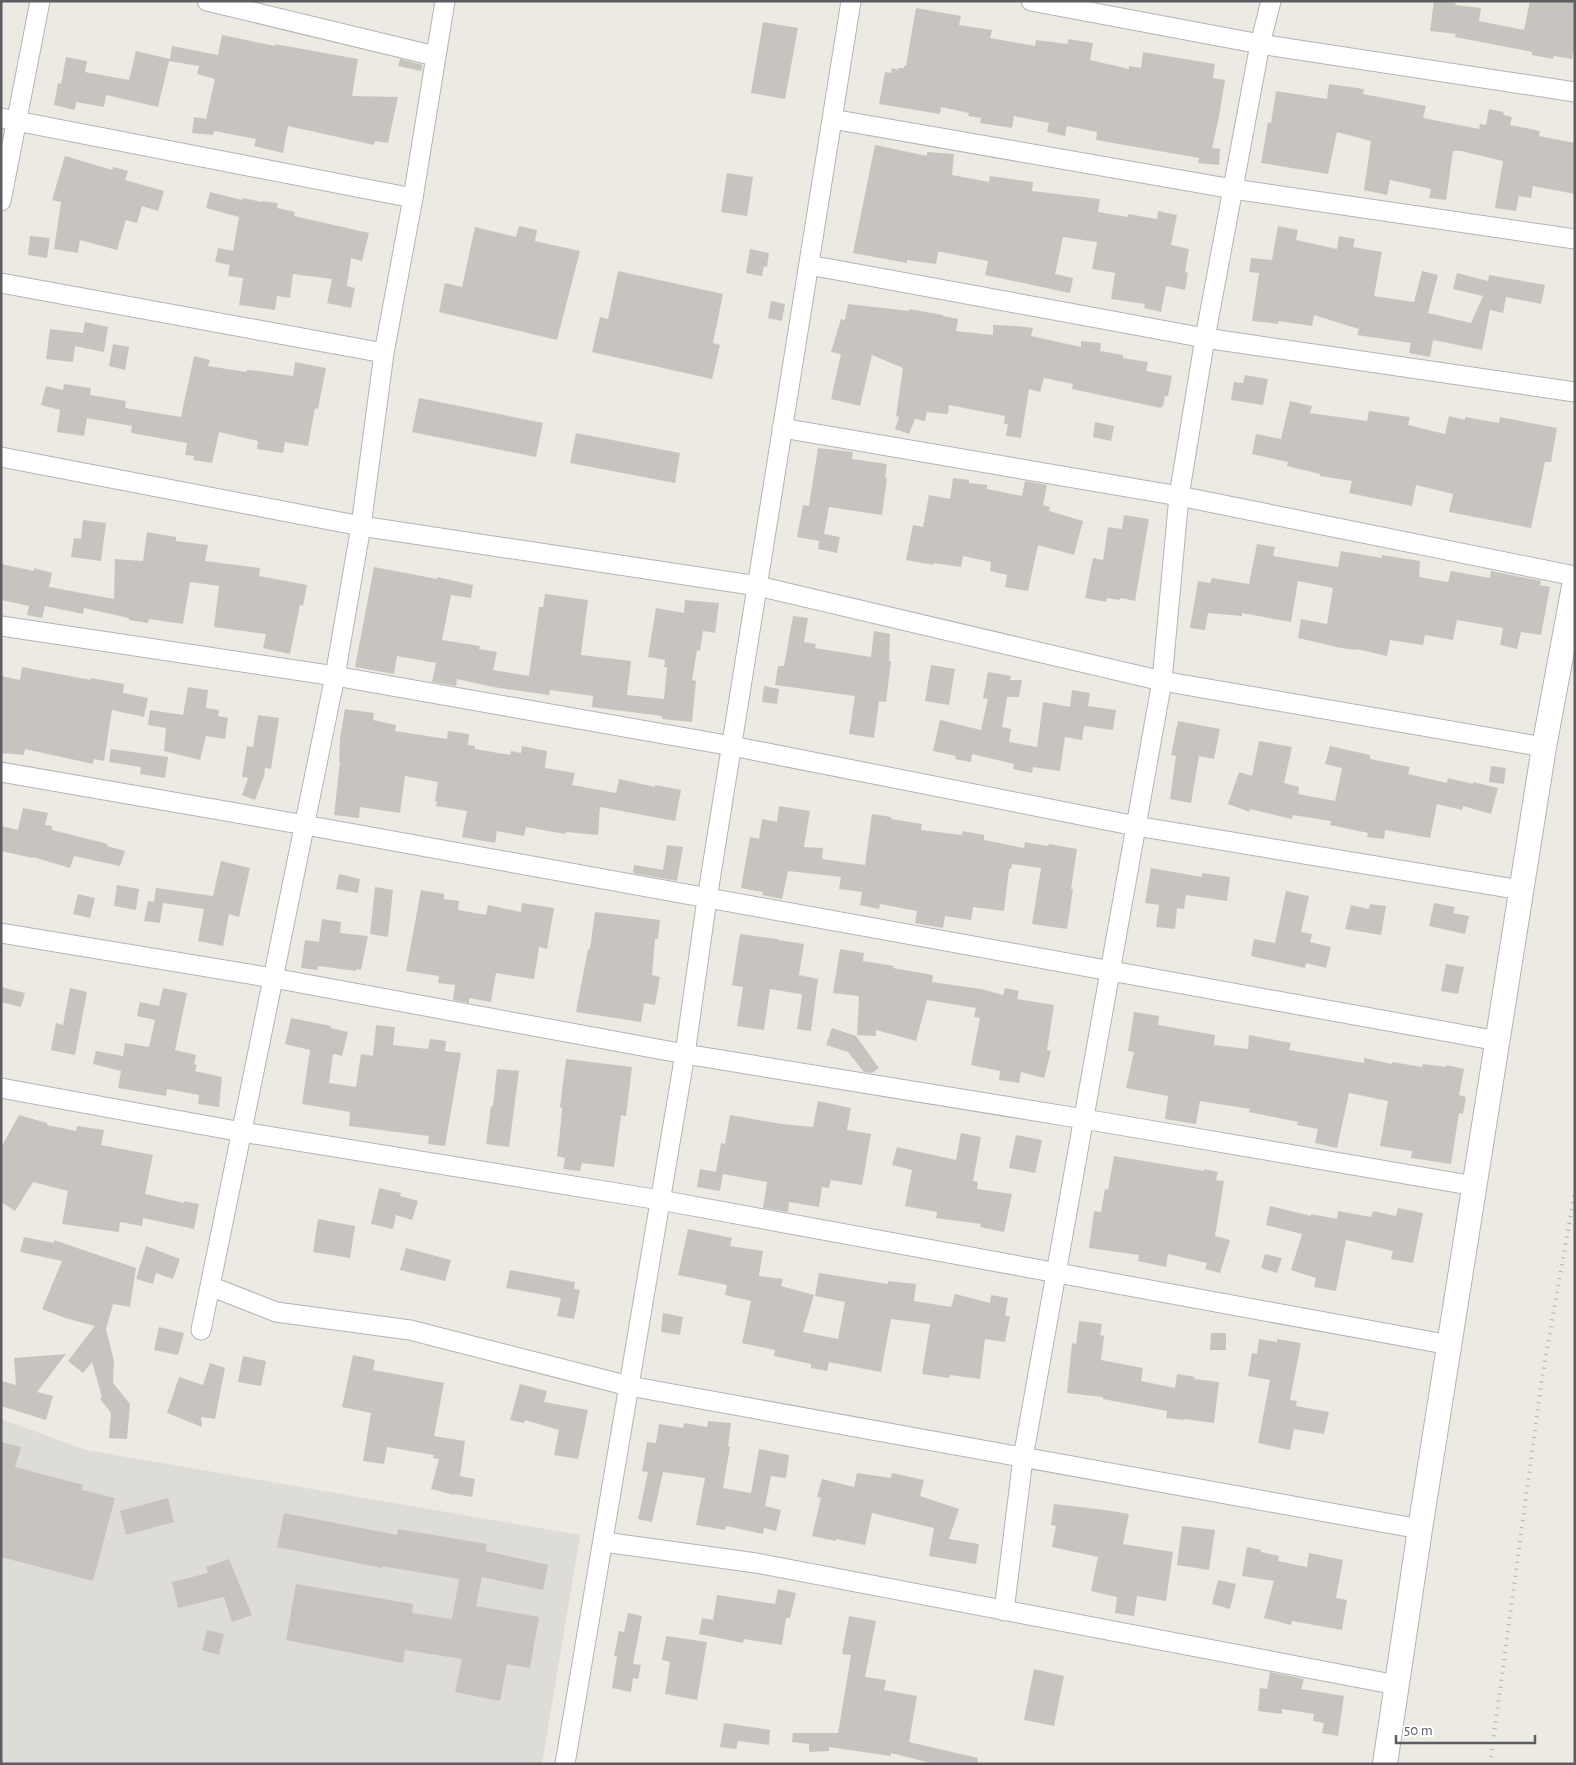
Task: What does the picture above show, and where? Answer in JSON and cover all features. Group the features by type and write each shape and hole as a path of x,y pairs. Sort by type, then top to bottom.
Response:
{"street":[{"path":"1,201 9,120 40,1"},
{"path":"207,1 435,56"},
{"path":"201,1330 335,676 360,526 384,353 413,198 445,1"},
{"path":"565,1764 685,1054 707,899 851,1"},
{"path":"1031,1 1260,44 1575,92"},
{"path":"1004,1611 1023,1458 1162,681 1179,496 1205,338 1260,44 1270,1"},
{"path":"832,119 1233,189 1575,239"},
{"path":"9,120 413,198"},
{"path":"809,265 1205,338 1575,392"},
{"path":"1,283 384,353"},
{"path":"782,428 1179,496 1575,576"},
{"path":"1,457 360,526 758,586 1162,681 1544,747"},
{"path":"1385,1764 1420,1529 1521,890 1544,747 1575,581"},
{"path":"1,626 335,676 732,746 1136,826 1521,890"},
{"path":"1,772 305,825 1498,1041"},
{"path":"1,933 273,978 685,1054 1084,1118 1475,1186"},
{"path":"1,1088 242,1132 660,1200 1450,1345"},
{"path":"210,1286 276,1312 410,1330 629,1386 1420,1529"},
{"path":"604,1542 756,1563 1397,1685"}],"shaded area":[{"path":"1,1419 86,1450 580,1535 542,1764 1,1764"}],"building":[{"path":"1434,1 1481,8 1479,21 1524,30 1530,1 1575,1 1575,43 1572,59 1554,56 1553,59 1532,55 1532,52 1455,37 1456,34 1430,31"},
{"path":"916,8 961,16 959,25 992,30 990,38 1035,46 1036,40 1068,44 1068,39 1093,43 1090,60 1129,69 1129,66 1141,68 1143,52 1215,64 1213,78 1225,80 1212,148 1220,149 1219,165 1198,163 1199,158 1096,140 1097,132 1067,126 1065,136 1047,132 1049,123 1014,116 1012,128 980,123 981,118 968,116 969,113 941,107 940,114 879,104 885,72 891,73 892,68 898,70 898,68 906,66"},
{"path":"763,22 798,28 785,99 751,93"},
{"path":"222,35 275,46 275,44 358,59 352,96 398,97 388,143 375,141 374,145 288,126 283,153 254,146 256,139 214,131 213,135 192,133 194,117 206,119 215,79 197,74 199,66 169,61 158,107 106,95 104,107 76,102 75,110 54,105 58,83 61,84 66,57 87,61 85,72 129,80 136,51 170,59 172,46 218,55"},
{"path":"400,59 423,65 421,71 398,66"},
{"path":"1329,84 1364,89 1363,94 1426,106 1423,118 1479,129 1480,124 1486,125 1489,109 1503,112 1504,115 1512,117 1510,125 1540,131 1539,136 1575,143 1575,194 1533,186 1531,198 1519,196 1516,211 1495,208 1503,161 1461,151 1453,151 1446,200 1429,198 1431,189 1390,180 1387,195 1364,190 1371,141 1337,132 1328,174 1261,163 1268,122 1271,123 1276,91 1327,99"},
{"path":"875,145 927,156 927,152 954,154 952,175 989,182 990,176 1033,182 1032,191 1100,199 1098,212 1128,217 1128,214 1157,219 1158,211 1177,215 1171,245 1189,249 1185,272 1188,273 1185,290 1166,286 1161,312 1144,308 1145,304 1111,299 1115,273 1092,269 1097,242 1063,237 1055,274 1073,278 1070,293 985,275 988,261 942,252 938,252 936,264 907,260 907,263 853,253"},
{"path":"65,156 112,170 113,167 128,171 125,180 164,191 158,211 142,206 137,223 126,220 117,250 80,240 78,253 54,249 61,202 52,200"},
{"path":"727,173 753,177 747,216 721,212"},
{"path":"210,192 242,200 243,198 278,203 277,208 295,212 294,216 369,233 362,261 351,258 347,286 355,288 351,308 327,303 332,279 293,274 290,298 277,296 275,310 239,305 243,278 228,276 230,265 215,262 218,248 233,251 239,217 206,208"},
{"path":"519,226 537,230 535,241 580,251 557,340 439,312 445,283 462,287 475,227 516,237"},
{"path":"1278,226 1298,230 1296,240 1337,249 1339,236 1355,239 1353,247 1382,252 1374,296 1414,302 1422,271 1438,275 1428,313 1471,323 1483,296 1453,289 1457,273 1488,281 1489,275 1545,285 1541,304 1506,297 1503,313 1490,310 1482,350 1433,340 1430,357 1409,353 1411,343 1357,335 1359,329 1314,315 1312,326 1279,321 1278,324 1252,321 1259,273 1249,272 1251,258 1272,260"},
{"path":"30,236 50,238 47,258 28,255"},
{"path":"750,249 769,253 767,267 764,266 762,276 746,273"},
{"path":"618,271 723,294 713,343 720,345 712,379 592,352 600,317 608,319"},
{"path":"771,301 785,304 782,321 768,318"},
{"path":"848,304 909,311 909,309 943,315 958,319 956,331 993,335 993,325 1017,326 1033,328 1031,336 1081,347 1081,341 1101,343 1100,351 1123,355 1123,358 1148,362 1146,371 1172,376 1168,396 1165,396 1163,407 1161,406 1161,408 1072,389 1073,384 1044,378 1040,392 1029,389 1021,438 1006,436 1008,424 1004,424 1005,416 949,405 948,414 927,412 925,421 915,419 909,434 895,429 899,417 896,416 903,368 872,355 860,406 831,399 841,354 831,352 841,319 845,320"},
{"path":"85,322 108,327 104,352 75,346 73,362 46,359 50,329 83,333"},
{"path":"113,344 129,347 125,370 109,366"},
{"path":"194,356 210,360 208,366 246,372 247,370 259,371 293,376 295,362 326,368 318,409 315,408 308,446 285,442 283,453 257,449 258,441 219,432 212,463 193,460 194,456 185,455 187,443 131,433 132,426 87,418 84,436 57,432 60,410 41,405 46,386 63,390 64,384 91,388 90,395 126,401 125,408 181,417"},
{"path":"1245,375 1268,379 1263,405 1231,400 1234,382 1243,383"},
{"path":"419,398 543,423 536,457 412,432"},
{"path":"1290,401 1312,406 1310,413 1367,421 1369,411 1410,417 1408,425 1445,434 1449,416 1465,420 1465,417 1499,423 1500,417 1557,428 1551,462 1545,462 1531,528 1449,512 1453,494 1416,485 1412,506 1349,493 1352,481 1320,476 1320,474 1287,466 1288,462 1252,454 1256,434 1281,439"},
{"path":"1095,422 1114,426 1111,441 1093,437"},
{"path":"576,433 680,453 675,483 570,463"},
{"path":"818,448 853,452 852,459 887,464 882,515 829,507 824,534 840,537 837,553 818,549 819,541 797,537 803,505 809,506"},
{"path":"953,478 969,480 969,483 987,485 987,489 1022,496 1025,481 1047,485 1043,505 1050,507 1049,511 1083,521 1074,555 1038,545 1028,591 1005,587 1007,575 990,571 991,562 963,556 961,567 906,560 913,525 923,527 929,495 950,499"},
{"path":"1124,515 1149,519 1135,601 1107,598 1106,602 1085,598 1093,558 1103,560 1108,527 1122,529"},
{"path":"83,520 106,523 101,561 71,557 74,538 81,539"},
{"path":"147,532 176,537 176,541 208,545 205,561 260,568 259,576 307,585 303,606 300,605 290,654 263,648 266,634 214,627 219,586 190,582 183,624 149,619 148,623 84,608 83,614 45,606 42,618 27,615 29,606 1,600 1,564 34,571 34,568 52,573 49,587 114,599 115,559 143,561"},
{"path":"1257,544 1275,547 1273,556 1338,567 1341,551 1382,558 1382,555 1420,561 1419,577 1448,582 1451,571 1490,578 1491,571 1541,581 1540,585 1550,587 1541,635 1521,632 1517,649 1500,645 1503,628 1457,620 1453,640 1425,635 1423,645 1390,640 1387,656 1357,649 1341,648 1298,638 1301,619 1327,624 1333,588 1298,581 1291,622 1242,613 1242,616 1208,613 1205,630 1190,628 1198,581 1210,583 1212,578 1249,584"},
{"path":"374,567 473,585 471,598 451,595 442,640 480,646 479,649 497,652 493,670 529,676 539,607 543,607 545,594 588,600 581,655 631,661 627,695 664,699 667,667 664,667 665,660 648,657 656,608 684,613 685,600 719,603 715,633 703,631 700,651 697,650 692,680 696,681 692,722 592,707 593,696 550,690 549,695 493,687 457,679 456,686 432,682 436,663 397,656 394,674 355,667"},
{"path":"793,616 808,618 804,642 816,644 815,648 871,657 874,631 890,634 889,661 891,661 886,702 879,701 874,738 849,734 855,696 775,685 778,666 784,666"},
{"path":"931,665 955,669 949,705 925,701"},
{"path":"22,667 124,684 123,693 148,698 144,717 112,710 104,761 94,759 93,764 25,749 24,755 1,753 1,676 20,680"},
{"path":"988,672 1011,676 1010,680 1022,680 1019,697 1007,697 1002,727 1011,729 1009,742 1037,747 1043,702 1070,707 1072,690 1090,693 1088,706 1116,710 1113,730 1084,726 1082,740 1065,737 1060,771 1033,767 1032,773 1013,769 1014,764 972,754 971,762 955,759 956,756 933,751 940,720 981,730 988,699 983,698"},
{"path":"764,686 779,689 777,704 762,702"},
{"path":"188,687 208,690 206,708 219,710 218,716 228,718 225,739 206,736 200,760 164,751 166,728 148,725 150,710 183,715"},
{"path":"345,709 374,713 373,720 396,725 395,731 447,739 448,731 469,734 468,745 475,746 475,749 510,755 511,751 521,753 522,746 547,751 545,768 575,773 572,785 616,793 619,779 655,787 655,785 681,790 675,821 600,807 598,835 566,832 565,834 526,827 524,836 497,831 495,843 462,837 467,811 436,806 438,782 405,776 400,813 360,807 359,818 334,815 340,762 340,738"},
{"path":"258,715 279,718 271,769 265,768 255,800 242,795 248,778 242,777 247,746 253,747"},
{"path":"1178,721 1220,729 1214,759 1199,756 1191,803 1170,799 1176,756 1171,755"},
{"path":"1259,741 1292,747 1284,783 1299,787 1298,794 1335,801 1342,768 1325,764 1330,746 1370,755 1370,759 1410,767 1408,774 1447,783 1448,778 1498,788 1491,814 1463,806 1462,810 1437,804 1430,838 1385,830 1384,839 1367,837 1368,833 1330,825 1331,821 1293,815 1292,819 1250,809 1250,812 1228,804 1239,772 1252,776"},
{"path":"111,749 168,757 165,778 140,774 141,767 109,762"},
{"path":"1491,766 1506,768 1504,784 1489,782"},
{"path":"779,806 810,811 804,847 823,848 822,859 865,865 872,814 922,824 921,830 962,835 963,831 984,835 984,840 1024,848 1025,842 1077,849 1067,929 1032,924 1041,868 1012,864 1011,869 1009,869 1004,911 973,907 971,920 945,916 943,928 915,923 917,911 880,904 879,909 860,905 862,892 839,889 841,877 788,871 782,899 762,895 763,892 741,888 750,837 759,839 762,819 777,822"},
{"path":"23,808 48,813 45,825 52,826 52,830 108,844 107,846 125,851 120,866 74,856 70,868 33,857 1,851 1,826 18,830"},
{"path":"667,845 683,847 677,881 633,873 634,865 663,870"},
{"path":"221,861 250,868 239,917 229,914 223,946 198,941 204,909 163,903 160,923 144,921 148,901 154,902 156,888 213,896"},
{"path":"1151,868 1202,877 1202,873 1230,877 1227,901 1186,895 1184,909 1177,908 1175,929 1156,927 1159,905 1145,903"},
{"path":"339,874 360,879 358,893 336,889"},
{"path":"117,885 139,889 136,910 114,906"},
{"path":"375,887 393,890 388,937 370,934"},
{"path":"421,890 444,894 444,899 459,901 458,910 486,915 488,905 521,912 522,903 554,908 547,949 539,947 534,979 496,973 491,1002 469,998 469,1003 453,1000 455,985 438,983 439,976 406,971"},
{"path":"1286,891 1309,896 1301,932 1312,934 1310,942 1331,947 1326,968 1306,963 1305,968 1251,956 1254,939 1275,943"},
{"path":"78,894 95,898 90,918 73,914"},
{"path":"1434,903 1455,907 1453,913 1469,916 1465,934 1429,926"},
{"path":"1370,904 1386,906 1381,935 1345,929 1351,905 1369,909"},
{"path":"595,912 660,920 658,939 655,939 652,975 660,977 655,1005 644,1003 641,1022 576,1012 588,949 590,949"},
{"path":"322,919 341,922 340,933 368,936 361,970 318,966 317,970 301,968 305,940 319,942"},
{"path":"740,934 804,944 799,975 818,979 811,1031 797,1029 802,995 770,989 764,1030 737,1026 743,987 732,985"},
{"path":"840,949 864,953 863,961 933,975 932,982 981,989 1003,995 1005,988 1019,991 1017,999 1054,1005 1047,1050 1051,1051 1044,1078 1021,1072 1019,1083 999,1080 1000,1071 971,1065 980,1018 974,1017 976,1008 927,1000 916,1041 876,1030 876,1036 857,1035 859,996 833,993"},
{"path":"1446,964 1464,967 1458,994 1441,991"},
{"path":"1,987 25,993 21,1007 1,1002"},
{"path":"70,988 87,992 75,1055 51,1050 56,1023 63,1025"},
{"path":"163,988 187,993 175,1050 196,1055 194,1064 197,1065 195,1071 222,1077 219,1107 198,1104 199,1095 167,1089 166,1096 118,1088 121,1071 93,1064 96,1051 123,1056 125,1043 149,1047 155,1020 137,1016 140,1002 159,1006"},
{"path":"1134,1012 1159,1016 1158,1025 1215,1035 1214,1045 1248,1049 1249,1035 1291,1043 1289,1050 1364,1063 1364,1058 1392,1064 1392,1062 1422,1067 1423,1064 1446,1067 1446,1065 1464,1069 1459,1095 1466,1097 1463,1114 1459,1113 1451,1164 1411,1158 1412,1151 1380,1146 1388,1101 1349,1093 1337,1148 1315,1143 1318,1129 1297,1125 1298,1122 1249,1112 1250,1109 1200,1101 1196,1124 1165,1119 1168,1096 1126,1088 1134,1052 1128,1051"},
{"path":"291,1018 331,1026 330,1028 348,1032 342,1056 333,1054 329,1083 356,1087 361,1054 373,1056 376,1025 395,1027 393,1045 428,1049 430,1039 446,1041 445,1051 461,1053 445,1146 428,1144 429,1136 349,1126 350,1112 302,1104 310,1050 285,1044"},
{"path":"832,1028 856,1036 879,1068 872,1073 864,1072 848,1052 826,1045"},
{"path":"566,1059 632,1067 626,1116 621,1115 614,1167 582,1163 580,1171 563,1169 565,1158 557,1156 562,1108 560,1107"},
{"path":"497,1069 519,1071 509,1147 486,1144"},
{"path":"818,1101 851,1108 847,1130 871,1134 862,1185 831,1180 829,1188 822,1187 819,1207 789,1202 788,1212 763,1208 767,1182 723,1174 720,1191 697,1187 700,1169 716,1172 721,1143 725,1144 730,1115 813,1127"},
{"path":"19,1115 47,1123 47,1125 76,1131 77,1126 104,1130 101,1145 153,1155 145,1194 184,1203 184,1201 199,1204 194,1229 143,1218 142,1226 120,1222 119,1232 62,1224 68,1191 33,1182 15,1211 1,1202 1,1148"},
{"path":"961,1133 981,1137 973,1181 978,1182 977,1189 1012,1194 1004,1232 980,1227 981,1224 936,1218 937,1212 905,1206 912,1170 892,1165 897,1147 956,1160"},
{"path":"1016,1135 1042,1140 1035,1173 1009,1168"},
{"path":"1114,1156 1218,1172 1216,1180 1224,1181 1215,1236 1230,1240 1220,1273 1205,1269 1207,1263 1168,1254 1166,1267 1138,1261 1139,1255 1089,1248 1094,1211 1101,1212 1105,1189 1108,1190"},
{"path":"379,1188 401,1193 400,1196 418,1201 412,1220 396,1215 393,1229 371,1224"},
{"path":"1270,1206 1311,1216 1311,1214 1337,1219 1338,1211 1371,1217 1373,1211 1396,1216 1398,1208 1423,1213 1413,1263 1391,1259 1393,1251 1346,1240 1336,1291 1314,1287 1316,1278 1291,1270 1302,1234 1266,1225"},
{"path":"318,1219 355,1226 350,1258 313,1252"},
{"path":"688,1229 732,1238 730,1246 763,1251 759,1276 783,1279 781,1286 814,1295 803,1332 838,1339 845,1302 815,1296 819,1273 888,1284 888,1281 916,1284 914,1301 951,1307 955,1294 990,1303 991,1295 1008,1298 1005,1316 1010,1316 1005,1342 985,1339 980,1379 950,1375 949,1378 922,1374 930,1324 891,1319 881,1372 829,1362 827,1371 811,1368 811,1364 774,1356 775,1350 742,1343 751,1301 725,1295 727,1285 678,1275"},
{"path":"24,1237 54,1243 54,1240 136,1268 130,1307 113,1304 106,1329 114,1361 113,1383 130,1404 127,1439 109,1438 111,1413 100,1399 102,1397 92,1362 83,1373 68,1361 95,1326 65,1318 42,1309 62,1261 20,1252"},
{"path":"146,1246 180,1259 173,1279 156,1273 153,1284 136,1279"},
{"path":"406,1248 451,1260 445,1281 400,1270"},
{"path":"1265,1254 1282,1258 1277,1273 1261,1268"},
{"path":"510,1270 575,1282 574,1289 580,1290 574,1319 557,1316 561,1298 506,1288"},
{"path":"663,1313 683,1317 680,1335 661,1332"},
{"path":"1079,1321 1102,1324 1100,1335 1104,1336 1101,1360 1143,1368 1141,1381 1175,1388 1177,1374 1195,1377 1194,1379 1219,1382 1214,1423 1166,1418 1167,1411 1103,1399 1103,1397 1067,1393 1072,1343 1076,1344"},
{"path":"159,1327 184,1333 178,1355 154,1350"},
{"path":"1211,1333 1226,1333 1226,1350 1210,1350"},
{"path":"1259,1339 1277,1342 1277,1339 1301,1343 1290,1400 1297,1401 1296,1406 1329,1412 1324,1434 1294,1429 1290,1450 1258,1443 1270,1380 1248,1376 1252,1353 1257,1354"},
{"path":"66,1354 37,1392 53,1396 46,1420 1,1406 1,1381 16,1385 14,1358"},
{"path":"353,1355 375,1360 373,1370 444,1383 434,1436 465,1441 460,1476 475,1479 472,1497 431,1489 439,1459 433,1458 434,1455 387,1447 384,1464 363,1461 371,1413 342,1407"},
{"path":"243,1356 266,1361 261,1386 238,1382"},
{"path":"210,1363 225,1368 215,1419 201,1417 202,1427 167,1413 179,1377 203,1385"},
{"path":"520,1384 547,1391 544,1402 588,1410 578,1459 554,1455 559,1430 525,1420 524,1423 510,1420"},
{"path":"708,1421 731,1423 728,1446 730,1447 723,1488 751,1493 759,1449 789,1455 786,1478 771,1476 765,1506 781,1510 776,1531 764,1528 763,1534 726,1526 725,1530 696,1525 705,1478 663,1472 652,1522 638,1519 648,1472 642,1471 647,1442 656,1443 659,1424 683,1428 684,1423 707,1427"},
{"path":"1,1442 21,1447 15,1467 83,1485 82,1490 115,1498 93,1581 1,1557"},
{"path":"857,1473 891,1478 892,1473 924,1480 920,1496 959,1509 949,1539 979,1544 976,1564 929,1556 934,1528 872,1513 865,1545 812,1536 821,1498 817,1497 822,1479 854,1487"},
{"path":"168,1498 174,1522 126,1535 120,1511"},
{"path":"1054,1504 1129,1514 1123,1544 1173,1552 1166,1601 1137,1596 1134,1616 1115,1613 1117,1597 1091,1591 1098,1557 1052,1547 1056,1526 1051,1525"},
{"path":"284,1513 397,1535 398,1529 487,1544 486,1551 548,1565 543,1590 482,1577 476,1606 539,1617 530,1668 507,1664 500,1701 455,1692 462,1659 405,1650 403,1663 286,1640 296,1584 413,1604 412,1613 452,1619 459,1579 382,1566 382,1568 277,1547"},
{"path":"1182,1526 1215,1530 1209,1570 1177,1565"},
{"path":"1247,1547 1279,1556 1278,1561 1307,1567 1309,1553 1343,1560 1336,1598 1347,1600 1342,1630 1292,1621 1291,1625 1264,1618 1274,1581 1242,1576"},
{"path":"229,1559 252,1615 232,1622 224,1597 178,1608 172,1582 208,1573 206,1567"},
{"path":"1218,1580 1236,1584 1230,1609 1212,1604"},
{"path":"778,1589 796,1593 790,1618 786,1618 782,1645 744,1639 743,1643 699,1634 702,1618 713,1620 717,1595 775,1604"},
{"path":"628,1613 642,1616 633,1664 641,1665 638,1679 633,1678 631,1692 612,1688 617,1656 614,1656 619,1631 624,1632"},
{"path":"849,1616 876,1621 865,1677 886,1680 884,1690 917,1696 909,1742 978,1758 977,1764 935,1764 891,1753 891,1756 829,1747 829,1751 809,1752 809,1744 792,1742 793,1733 838,1733 851,1655 842,1654"},
{"path":"207,1630 224,1634 219,1655 202,1650"},
{"path":"666,1636 707,1642 697,1700 665,1694 670,1662 662,1660"},
{"path":"1034,1669 1064,1676 1054,1726 1024,1720"},
{"path":"1270,1672 1304,1679 1301,1689 1344,1696 1338,1736 1322,1733 1324,1723 1313,1721 1314,1714 1282,1709 1282,1714 1258,1711 1260,1688 1267,1689"},
{"path":"724,1723 770,1730 769,1745 738,1741 736,1749 720,1747"}],"railway":[{"path":"1490,1764 1542,1378 1575,1191"}]}
